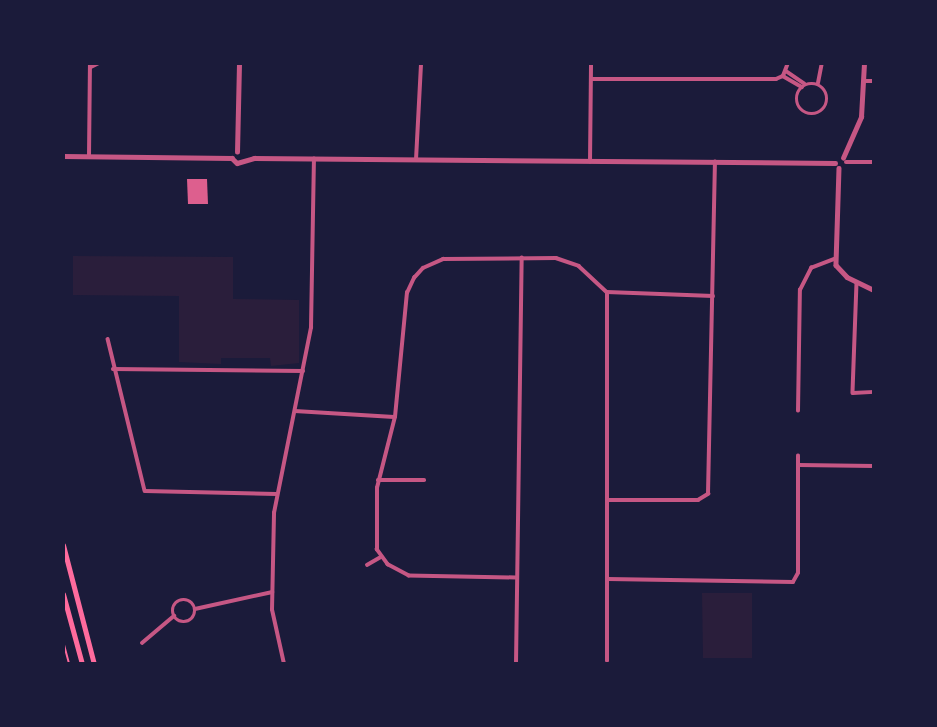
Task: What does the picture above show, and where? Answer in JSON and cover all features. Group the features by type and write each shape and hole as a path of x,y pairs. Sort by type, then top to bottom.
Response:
{"main road":[{"path":"63,545 94,664"},
{"path":"63,594 82,664"}],"street":[{"path":"89,156 90,65 99,63"},
{"path":"232,158 237,152 239,63"},
{"path":"416,160 421,63"},
{"path":"590,162 591,63"},
{"path":"783,76 788,63"},
{"path":"803,85 803,113 816,116 822,109 818,83 822,63"},
{"path":"63,156 232,158 237,163 242,158 837,165 844,160 860,117 864,63"},
{"path":"786,71 803,85"},
{"path":"591,79 783,76 803,85 818,83"},
{"path":"864,81 874,81"},
{"path":"237,152 242,158"},
{"path":"284,664 272,592 276,494 303,371 313,303 314,159"},
{"path":"837,165 844,160 874,162"},
{"path":"608,500 698,500 708,494 709,334 713,296 715,162"},
{"path":"837,165 835,259 841,274 874,290"},
{"path":"516,578 409,576 381,556 374,534 378,480 395,417 407,293 414,278 423,268 443,259 522,258 570,261 607,292 713,296"},
{"path":"516,664 522,258"},
{"path":"798,411 800,290 811,268 835,259"},
{"path":"857,283 852,393 874,393"},
{"path":"607,292 608,579 604,663 613,664"},
{"path":"108,338 112,369 145,491 276,494"},
{"path":"112,369 303,371"},
{"path":"295,411 395,417"},
{"path":"608,579 793,582 798,573 798,456"},
{"path":"798,465 874,466"},
{"path":"378,480 424,480"},
{"path":"367,565 381,556"},
{"path":"142,643 174,616 174,606 182,600 195,609 272,592"},
{"path":"174,616 189,621 195,609"}],"path":[{"path":"63,641 69,664"}],"shaded area":[{"path":"73,256 233,257 233,299 299,300 299,363 271,366 270,358 221,358 221,364 179,362 179,296 73,295"},
{"path":"702,593 752,593 752,658 703,658"}],"building":[{"path":"187,179 207,179 208,204 188,204"}]}
